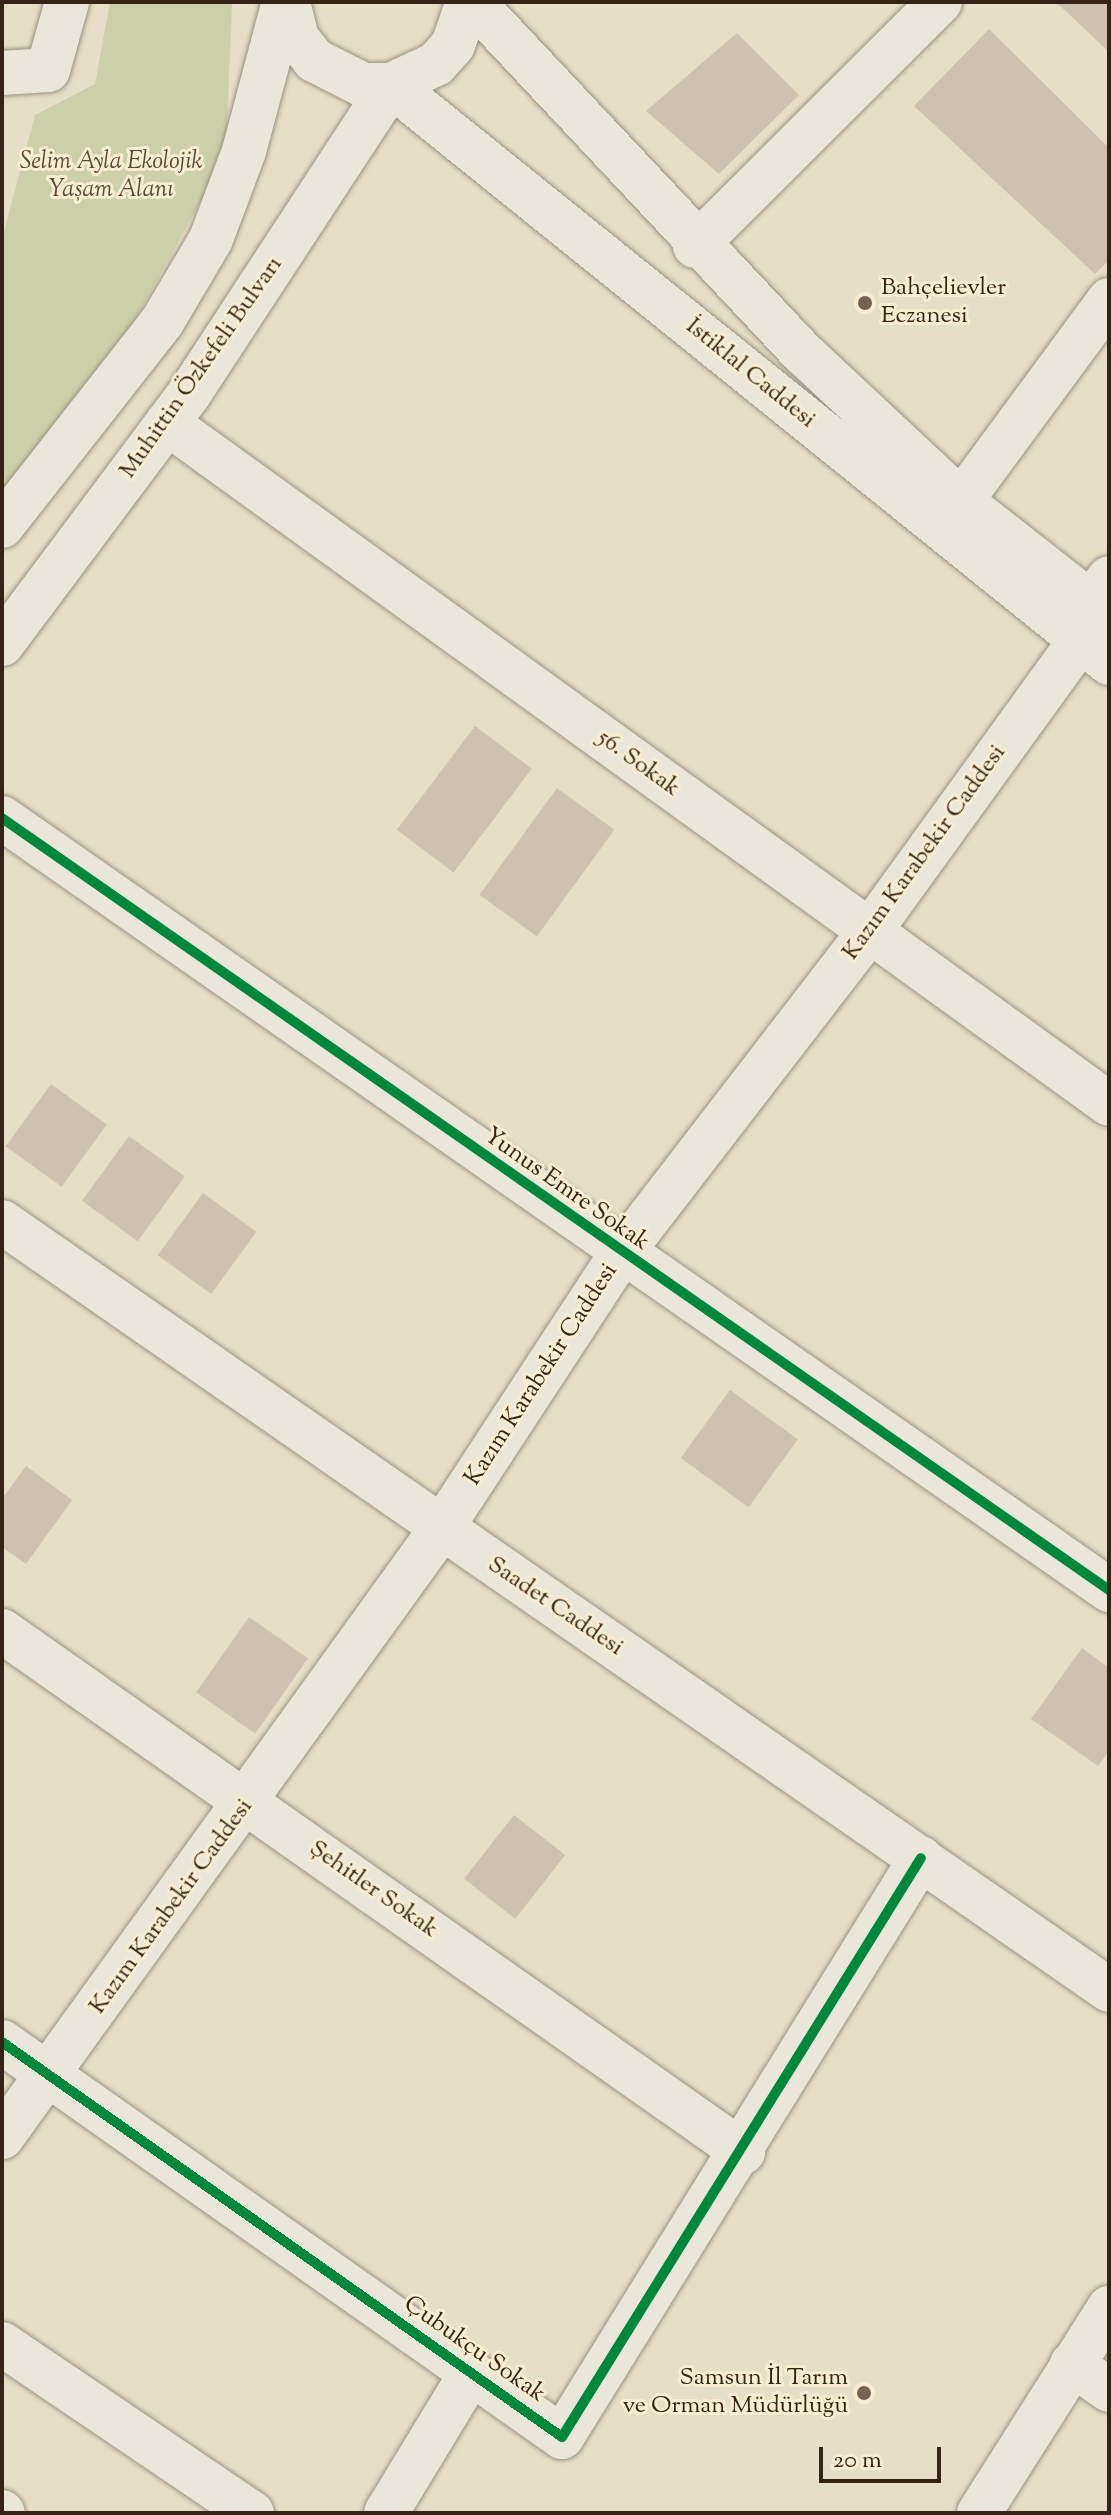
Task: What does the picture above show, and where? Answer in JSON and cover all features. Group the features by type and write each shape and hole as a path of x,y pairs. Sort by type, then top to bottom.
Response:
{"main road":[{"path":"2,73 48,70 67,2"},
{"path":"286,2 297,38 314,60 363,85 391,85 436,64 453,45 470,2"},
{"path":"2,526 162,322 211,239 244,151 286,2"},
{"name":"İstiklal Caddesi","path":"470,2 695,246 961,501 1099,621"},
{"path":"695,246 940,2"},
{"name":"Muhittin Özkefeli Bulvarı","path":"2,644 167,423 391,85"},
{"name":"İstiklal Caddesi","path":"391,85 1099,621"},
{"path":"961,501 1109,300"},
{"name":"56. Sokak","path":"167,423 1109,1104"},
{"name":"Kazım Karabekir Caddesi","path":"2,2137 51,2075 441,1529 621,1254 870,931 1099,621"},
{"name":"Yunus Emre Sokak","path":"2,818 621,1254 1109,1590"},
{"name":"Saadet Caddesi","path":"2,1222 1109,1990"},
{"name":"Şehitler Sokak","path":"2,1631 743,2152"},
{"name":"Çubukçu Sokak","path":"2,2042 562,2437 743,2152 921,1858"},
{"path":"979,2513 1109,2308"},
{"path":"2,2344 252,2513"},
{"path":"1072,2364 1109,2390"},
{"path":"386,2513 471,2373"}],"green space":[{"name":"Selim Ayla Ekolojik Yaşam Alanı","path":"110,2 232,2 226,155 128,333 2,493 2,239 35,115 95,84"}],"building":[{"path":"1056,2 1109,2 1109,52"},
{"path":"989,29 1109,148 1109,260 1095,274 914,106"},
{"path":"737,33 799,95 719,174 646,111"},
{"path":"475,726 532,769 453,873 397,830"},
{"path":"557,788 614,830 537,937 479,895"},
{"path":"51,1084 107,1125 62,1187 6,1146"},
{"path":"129,1136 185,1177 138,1241 82,1201"},
{"path":"203,1193 256,1232 211,1294 158,1255"},
{"path":"730,1390 798,1439 749,1507 681,1458"},
{"path":"26,1466 72,1500 26,1564 2,1547 2,1499"},
{"path":"249,1617 308,1658 255,1734 196,1692"},
{"path":"1082,1648 1109,1668 1109,1751 1098,1766 1031,1719"},
{"path":"514,1815 565,1855 515,1919 464,1879"}],"cycle path":[{"path":"2,818 1109,1590"},
{"path":"2,2042 562,2437 921,1858"}],"place":[{"name":"Bahçelievler Eczanesi","path":"865,303"},
{"name":"Samsun İl Tarım ve Orman Müdürlüğü","path":"864,2393"}]}
